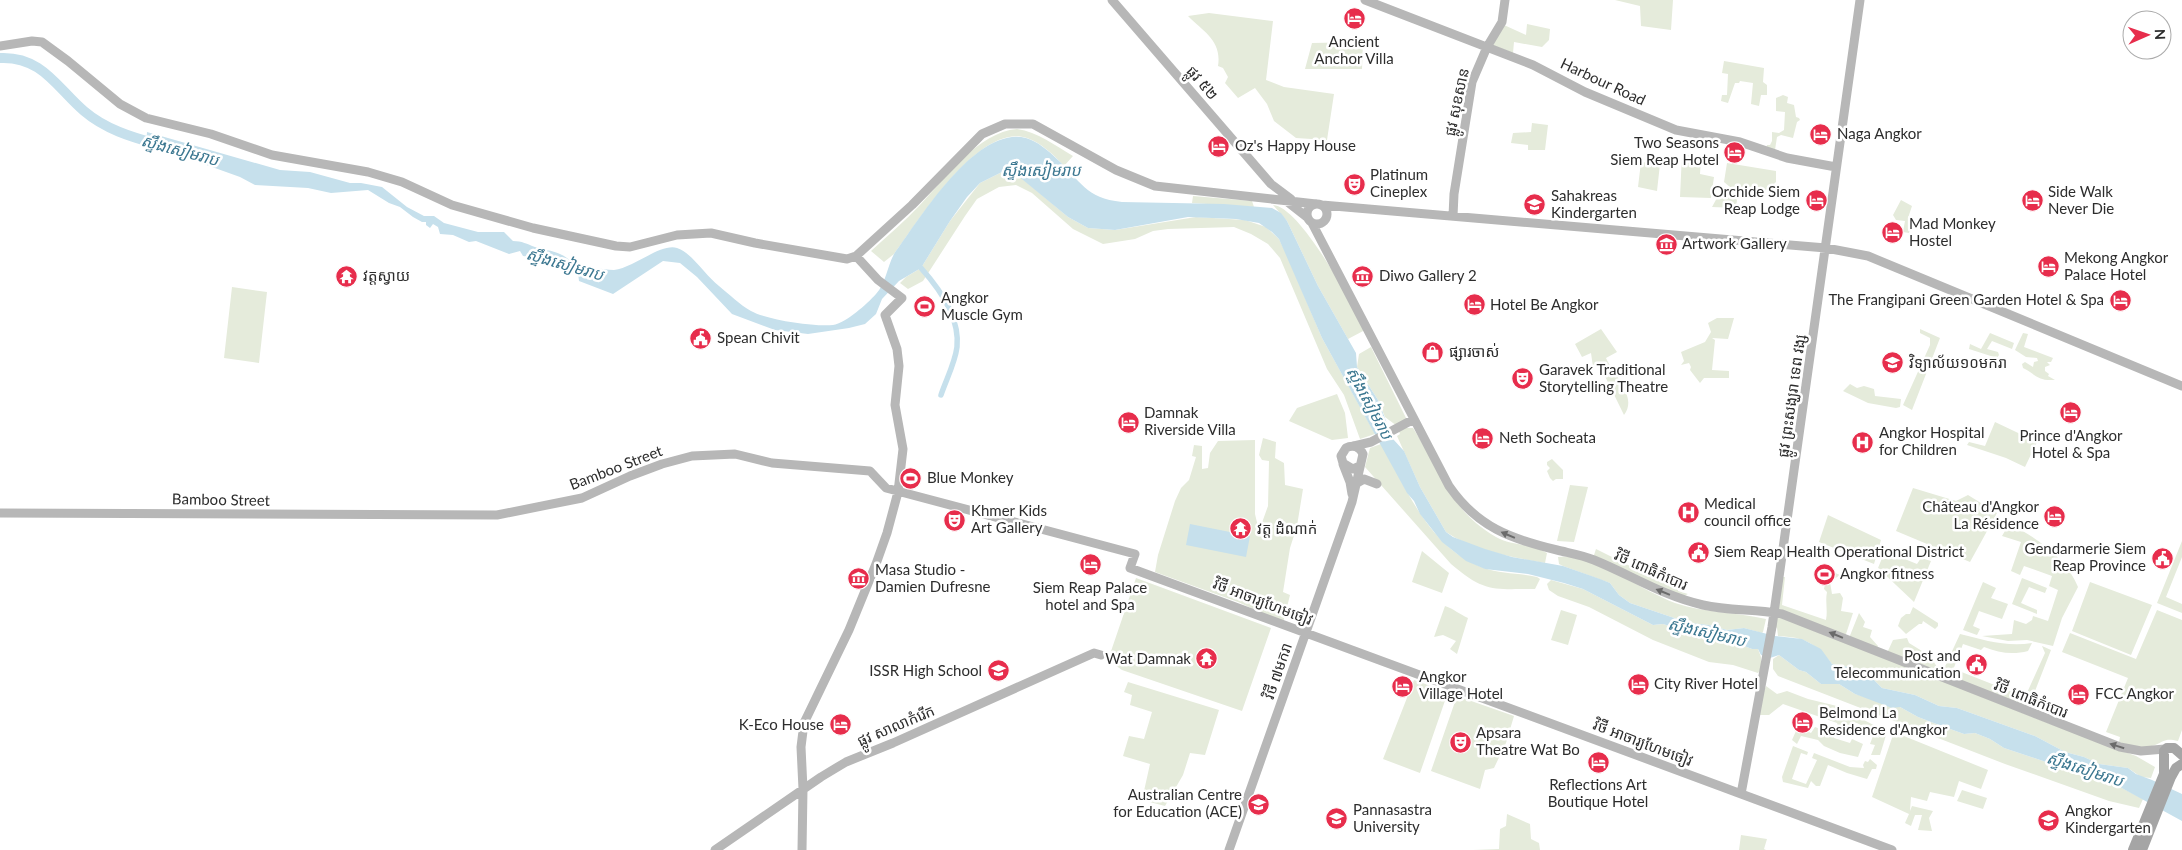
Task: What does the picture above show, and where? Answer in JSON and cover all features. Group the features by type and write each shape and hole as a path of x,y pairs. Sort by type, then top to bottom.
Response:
{"main road":[{"path":"2168,777 2163,753 2176,749"},
{"path":"2133,850 2152,815 2168,777 2182,764"},
{"path":"2142,850 2152,815"}],"street":[{"name":"ផ្លូវ ៥២","path":"1112,0 1272,191 1289,200 1310,220"},
{"name":"Harbour Road","path":"1364,0 1544,70 1585,92 1676,130 1694,135 1740,142 1787,158 1836,167"},
{"name":"ផ្លូវ សុខសាន","path":"1453,216 1454,194 1472,82 1487,47 1502,22 1505,0"},
{"name":"ផ្លូវ ព្រះសង្ឃរា ទេព វង្ស","path":"1741,794 1767,662 1860,0"},
{"path":"0,46 32,40 42,42 120,104 146,118 211,134 272,155 368,172 402,182 452,205 534,228 616,246 630,246 677,235 711,233 847,259 856,256 912,205 982,134 1005,124 1033,124 1116,170 1155,186 1272,191 1289,200 1348,208 1826,248 1868,256 2182,386"},
{"path":"1319,204 1308,209 1310,220 1318,224 1348,208"},
{"path":"1319,204 1327,210 1320,234"},
{"name":"វិថី ពោធិកំបោរ","path":"1310,220 1320,234 1449,486 1474,517 1505,535 1592,559 1660,592 1680,599 1734,610 1774,612 2106,742 2141,751 2176,749"},
{"path":"802,850 803,789 801,747 804,722 848,630 888,533 898,492 903,449 895,405 899,366 897,349 885,315 902,298 878,280 856,256"},
{"path":"1354,446 1363,454 1363,462 1360,466 1353,469 1343,464 1341,456 1344,450 1348,447 1374,441 1414,419"},
{"path":"1363,454 1374,441"},
{"name":"Bamboo Street","path":"0,513 497,516 582,498 662,464 690,456 735,454 772,462 870,472 884,487 898,492 1135,554 1130,568"},
{"name":"វិថី ៧មករា","path":"1343,464 1350,482 1352,502"},
{"name":"វិថី ៧មករា","path":"1229,850 1352,502 1360,466"},
{"path":"1357,483 1364,479 1377,484"},
{"name":"វិថី អាចារ្យហែមចៀវ","path":"1130,568 1501,703 1600,742 1892,850"},
{"name":"ផ្លូវ សាលាកំរើក","path":"716,850 803,789 846,762 893,743 1094,653 1101,655"}],"green space":[{"path":"1615,0 1673,0 1671,30 1641,26 1640,6"},
{"path":"1209,13 1273,21 1266,80 1284,87 1334,94 1327,140 1296,138 1274,121 1267,104 1255,88 1238,98 1225,83 1228,77 1223,68 1218,66 1219,57 1214,43 1206,32 1188,16"},
{"path":"1527,24 1550,29 1549,40 1542,47 1514,42 1513,53 1492,45 1504,25 1526,35"},
{"path":"1363,42 1362,69 1305,69 1312,43"},
{"path":"1724,61 1764,68 1763,82 1767,85 1767,95 1761,95 1759,106 1751,104 1753,83 1740,81 1735,83 1728,103 1721,101 1722,95 1727,95 1728,74 1722,73"},
{"path":"1783,95 1788,97 1787,103 1794,105 1796,117 1800,120 1797,122 1793,138 1781,135 1777,137 1775,150 1766,149 1767,145 1770,145 1772,141 1772,132 1779,133 1784,130 1785,112 1776,111 1776,98"},
{"path":"1532,123 1548,125 1545,150 1528,150 1528,145 1511,143 1513,133 1531,132"},
{"path":"1017,129 1039,136 1073,156 1064,166 1047,149 1027,138 1008,137 989,145 970,159 951,178 894,254 884,262 871,251 913,212 963,158 989,138"},
{"path":"1682,154 1701,158 1700,174 1714,177 1711,198 1680,197"},
{"path":"1641,162 1660,164 1657,191 1638,187"},
{"path":"1727,163 1776,171 1776,182 1767,190 1758,194 1738,191 1736,208 1712,207 1718,196 1729,197 1730,187 1724,182"},
{"path":"1002,172 1017,174 1068,217 1088,228 1115,230 1196,217 1245,220 1266,227 1279,239 1322,338 1375,434 1360,439 1344,395 1327,369 1280,258 1268,244 1234,227 1168,229 1153,231 1135,239 1103,244 1073,229 1032,193 1016,185 999,187 977,199 923,281 908,289 900,283 921,268 950,221 980,183"},
{"path":"1193,196 1252,201 1254,207 1192,203"},
{"path":"1901,200 1912,206 1908,218 1912,224 1909,233 1903,232 1905,221 1896,220 1893,215"},
{"path":"1273,205 1284,210 1297,222 1325,258 1365,330 1348,339 1318,286 1287,221"},
{"path":"232,287 267,292 259,363 224,358"},
{"path":"1717,318 1734,318 1728,339 1712,338 1715,340 1712,370 1729,371 1729,378 1704,378 1700,383 1690,370 1689,363 1681,365 1684,361 1681,352 1705,342 1711,332 1708,323"},
{"path":"1601,329 1617,352 1606,358 1627,394 1628,408 1624,415 1599,364 1593,367 1591,353 1582,357 1575,344"},
{"path":"1920,329 1940,338 1912,410 1903,405 1930,345 1930,338 1920,333"},
{"path":"1990,333 2014,343 2012,349 1992,341 1987,349 1998,352 1997,358 1969,349 1970,344 1981,349"},
{"path":"2023,333 2028,334 2024,347 2053,358 2051,362 2047,362 2050,365 2045,367 2045,371 2049,374 2048,376 2055,380 2041,378 2023,368 2022,364 2025,362 2033,367 2034,362 2038,361 2037,358 2026,357 2015,350"},
{"path":"1371,347 1407,420 1397,426 1385,417 1378,400 1357,367 1359,354"},
{"path":"1850,384 1857,388 1864,386 1874,389 1875,396 1901,399 1900,407 1868,403 1843,391"},
{"path":"1337,394 1345,413 1348,438 1332,440 1289,421 1297,408"},
{"path":"1995,422 2037,442 2025,467 2006,458 1967,445 1969,442 1985,446"},
{"path":"1413,428 1447,488 1467,514 1480,526 1502,540 1547,553 1545,563 1481,549 1446,532 1420,487 1397,436 1400,434 1398,429"},
{"name":"វត្ត ដំំណាក់","path":"1263,438 1276,442 1275,458 1284,463 1285,485 1303,489 1297,526 1290,548 1283,592 1290,595 1283,623 1238,602 1155,572 1158,555 1175,501 1181,488 1189,480 1196,457 1192,456 1194,445 1202,446 1202,469 1208,468 1210,453 1218,441 1255,440 1255,514 1259,531 1268,506 1269,461 1262,460 1259,455"},
{"path":"1381,444 1422,516 1449,547 1465,559 1484,568 1537,577 1540,579 1535,589 1499,589 1481,585 1451,564 1365,467 1370,448"},
{"path":"1552,459 1563,470 1563,479 1553,481 1550,478 1547,471 1550,468 1547,462"},
{"path":"1570,485 1588,487 1574,542 1557,541"},
{"path":"1913,488 1956,501 1968,495 1997,513 1970,562 1896,531"},
{"path":"1828,515 1881,540 1874,564 1819,542"},
{"path":"2009,524 2029,535 2058,558 2073,577 2078,587 2062,618 2053,646 2027,640 2008,641 1982,636 2012,634 2014,620 2026,624 2032,620 2033,616 2048,621 2058,590 2049,586 2052,576 2024,566 2020,575 2011,571 2021,542 2002,536"},
{"path":"2182,541 2182,557 2166,597 2182,604 2182,613 2157,603"},
{"path":"1596,549 1630,566 1641,563 1652,566 1648,572 1655,575 1655,578 1672,582 1678,585 1678,591 1688,594 1680,598 1593,558"},
{"path":"1422,551 1449,573 1442,593 1412,582"},
{"path":"1885,551 1917,564 1921,558 1931,561 1914,602 1878,568"},
{"path":"1558,557 1573,557 1600,566 1675,603 1697,609 1766,619 1763,632 1744,628 1727,630 1709,625 1689,623 1630,603 1619,595 1610,583 1559,564"},
{"path":"1828,570 1840,575 1830,582 1832,594 1840,593 1843,598 1841,611 1853,613 1845,637 1776,611 1781,577 1785,577 1782,605 1826,620 1827,592 1824,589"},
{"path":"1136,578 1271,628 1242,711 1122,670 1108,660"},
{"path":"2022,578 2047,588 2045,593 2029,587 2021,603 2037,610 2037,614 2012,604"},
{"path":"1551,580 1583,589 1653,625 1663,624 1704,637 1731,641 1752,649 1758,649 1761,657 1761,670 1758,673 1733,665 1709,662 1653,640 1589,607 1558,596 1549,590 1547,584"},
{"path":"1983,582 1996,588 1991,598 2008,604 2002,619 1979,611 1973,626 1980,629 1977,635 1963,630"},
{"path":"2090,582 2152,605 2131,655 2072,631"},
{"path":"1445,606 1468,618 1457,654 1450,649 1456,641 1443,635 1434,637"},
{"path":"1913,607 1938,623 1938,626 1935,629 1923,621 1922,624 1919,624 1906,634 1898,626 1901,618 1906,614 1910,614"},
{"path":"1561,610 1577,615 1568,645 1551,640"},
{"path":"2157,610 2182,620 2182,730 2178,741 2168,740 2146,747 2137,747 2119,742 2120,737 2106,732 2128,678 2062,652 2070,633 2136,659"},
{"path":"1859,613 1865,622 1863,627 1872,630 1870,637 1878,646 1876,650 1849,638"},
{"path":"1776,615 2045,722 2136,756 2155,767 2151,778 2141,777 2128,768 2099,764 2084,757 2065,752 2035,736 1957,708 1939,706 1915,695 1882,688 1871,677 1848,667 1832,664 1809,642 1778,636 1777,628 1774,625"},
{"path":"1960,634 1986,641 2013,644 2032,643 2028,651 2011,653 1995,651 1984,647 1981,650 1963,644 1950,678 1942,673"},
{"path":"1907,638 1909,643 1930,656 1939,670 1937,673 1887,653 1893,640"},
{"path":"2042,646 2051,650 2028,709 1955,680 1959,671 2020,695 2026,695 2045,653"},
{"path":"1779,655 1821,684 1839,684 1855,694 1900,707 1918,717 1964,734 1975,733 1990,739 2004,748 2118,786 2143,799 2139,808 2109,801 2005,764 1778,676 1773,669 1773,659"},
{"path":"1414,680 1448,692 1420,773 1383,759"},
{"path":"1128,682 1219,710 1205,755 1190,753 1183,775 1165,806 1142,800 1150,764 1123,756 1129,736 1144,739 1152,712 1130,705 1132,695 1124,692"},
{"path":"1766,686 1777,694 1787,691 1808,699 1837,706 1887,732 1880,755 1871,755 1875,745 1870,744 1873,736 1879,738 1877,734 1857,723 1854,723 1851,729 1838,726 1837,723 1783,704 1769,715 1760,715 1761,699"},
{"path":"1457,696 1514,716 1506,743 1494,768 1485,770 1480,789 1431,771"},
{"path":"1815,727 1834,734 1834,738 1850,743 1852,739 1863,744 1858,757 1840,753 1824,746 1818,740 1801,736 1797,744 1792,740 1796,731 1801,728 1811,733"},
{"path":"1894,732 1988,770 1981,789 1959,781 1954,797 1930,792 1927,801 1911,797 1910,811 1912,806 1933,811 1929,818 1932,831 1918,830 1922,815 1915,815 1911,826 1905,823 1909,814 1872,797"},
{"path":"1793,746 1808,752 1807,755 1801,753 1792,779 1806,784 1817,760 1812,758 1814,753 1850,767 1864,768 1865,761 1868,762 1870,759 1877,765 1876,769 1872,769 1867,779 1828,765 1820,786 1816,786 1811,781 1808,788 1783,782 1782,777"},
{"path":"1962,790 1987,798 1983,809 1957,801"},
{"path":"1507,814 1530,824 1531,839 1539,843 1540,850 1473,850 1499,849 1500,829 1506,826"},
{"path":"1741,835 1767,839 1764,849 1766,850 1739,850"}],"water":[{"name":"ស្ទឹងសៀមរាប","path":"147,132 280,170 310,172 350,183 382,187 407,207 424,216 434,216 444,223 478,232 504,232 513,241 554,252 573,262 593,268 614,270 630,265 663,249 677,248 688,254 714,282 751,311 779,320 815,325 838,324 872,298 882,285 894,254 951,178 969,160 988,146 1007,138 1026,138 1039,144 1085,187 1100,197 1110,200 1122,202 1224,204 1272,208 1281,213 1287,221 1318,286 1356,353 1357,367 1378,400 1393,439 1404,451 1420,487 1446,532 1453,537 1512,557 1563,566 1600,579 1610,583 1619,595 1630,603 1689,623 1709,625 1727,630 1744,628 1775,636 1802,639 1821,649 1832,664 1848,667 1871,677 1882,688 1915,695 1939,706 1957,708 2035,736 2065,752 2084,757 2099,764 2128,768 2136,774 2182,794 2182,821 2118,786 2004,748 1990,739 1975,733 1964,734 1939,725 1918,717 1900,707 1892,708 1855,694 1839,684 1821,684 1779,655 1770,658 1761,655 1758,649 1752,649 1731,641 1704,637 1663,624 1653,625 1583,589 1528,574 1485,569 1466,561 1442,542 1420,514 1414,501 1407,493 1322,338 1279,239 1259,223 1236,219 1188,217 1115,230 1088,228 1068,217 1017,175 1002,172 980,183 967,197 921,268 899,281 882,299 876,314 865,324 808,334 775,330 732,314 697,277 680,263 663,261 613,294 579,281 578,273 569,265 563,264 557,270 547,265 543,259 523,256 520,251 509,254 476,241 469,242 453,235 440,234 438,227 433,224 430,228 426,225 426,222 422,222 400,207 389,203 368,190 331,193 308,188 255,185 240,177 187,158 146,147"},
{"path":"1190,524 1250,536 1246,557 1186,545"}],"waterway":[{"name":"ស្ទឹងសៀមរាប","path":"0,58 27,62 38,68 48,75 84,111 101,123 109,128 157,144"},
{"path":"921,268 947,304 957,336 954,359 941,395"}],"place":[{"name":"Ancient Anchor Villa","path":"1354,19"},
{"name":"Naga Angkor","path":"1821,134"},
{"name":"Oz's Happy House","path":"1219,146"},
{"name":"Two Seasons Siem Reap Hotel","path":"1735,152"},
{"name":"Platinum Cineplex","path":"1354,184"},
{"name":"Orchide Siem Reap Lodge","path":"1816,201"},
{"name":"Side Walk Never Die","path":"2032,201"},
{"name":"Sahakreas Kindergarten","path":"1535,205"},
{"name":"Mad Monkey Hostel","path":"1893,233"},
{"name":"Artwork Gallery","path":"1666,244"},
{"name":"Mekong Angkor Palace Hotel","path":"2048,267"},
{"name":"វត្តស្វាយ","path":"347,276"},
{"name":"Diwo Gallery 2","path":"1363,276"},
{"name":"The Frangipani Green Garden Hotel & Spa","path":"2120,300"},
{"name":"Hotel Be Angkor","path":"1474,305"},
{"name":"Angkor Muscle Gym","path":"925,307"},
{"name":"Spean Chivit","path":"701,338"},
{"name":"ផ្សារចាស់","path":"1433,352"},
{"name":"វិទ្យាល័យ១០មករា","path":"1893,363"},
{"name":"Garavek Traditional Storytelling Theatre","path":"1523,379"},
{"name":"Prince d'Angkor Hotel & Spa","path":"2071,413"},
{"name":"Damnak Riverside Villa","path":"1128,422"},
{"name":"Neth Socheata","path":"1483,438"},
{"name":"Angkor Hospital for Children","path":"1863,442"},
{"name":"Blue Monkey","path":"911,478"},
{"name":"Medical council office","path":"1688,513"},
{"name":"Château d'Angkor La Résidence","path":"2055,516"},
{"name":"Khmer Kids Art Gallery","path":"955,520"},
{"name":"វត្ត ដំំណាក់","path":"1241,529"},
{"name":"Siem Reap Health Operational District","path":"1698,552"},
{"name":"Gendarmerie Siem Reap Province","path":"2162,558"},
{"name":"Siem Reap Palace hotel and Spa","path":"1090,565"},
{"name":"Angkor fitness","path":"1824,574"},
{"name":"Masa Studio - Damien Dufresne","path":"859,579"},
{"name":"Wat Damnak","path":"1207,659"},
{"name":"Post and Telecommunication","path":"1977,665"},
{"name":"ISSR High School","path":"998,671"},
{"name":"City River Hotel","path":"1638,684"},
{"name":"Angkor Village Hotel","path":"1403,686"},
{"name":"FCC Angkor","path":"2079,694"},
{"name":"Belmond La Residence d'Angkor","path":"1803,722"},
{"name":"K-Eco House","path":"840,725"},
{"name":"Apsara Theatre Wat Bo","path":"1460,742"},
{"name":"Reflections Art Boutique Hotel","path":"1598,762"},
{"name":"Australian Centre for Education (ACE)","path":"1258,804"},
{"name":"Pannasastra University","path":"1337,819"},
{"name":"Angkor Kindergarten","path":"2049,820"}]}
